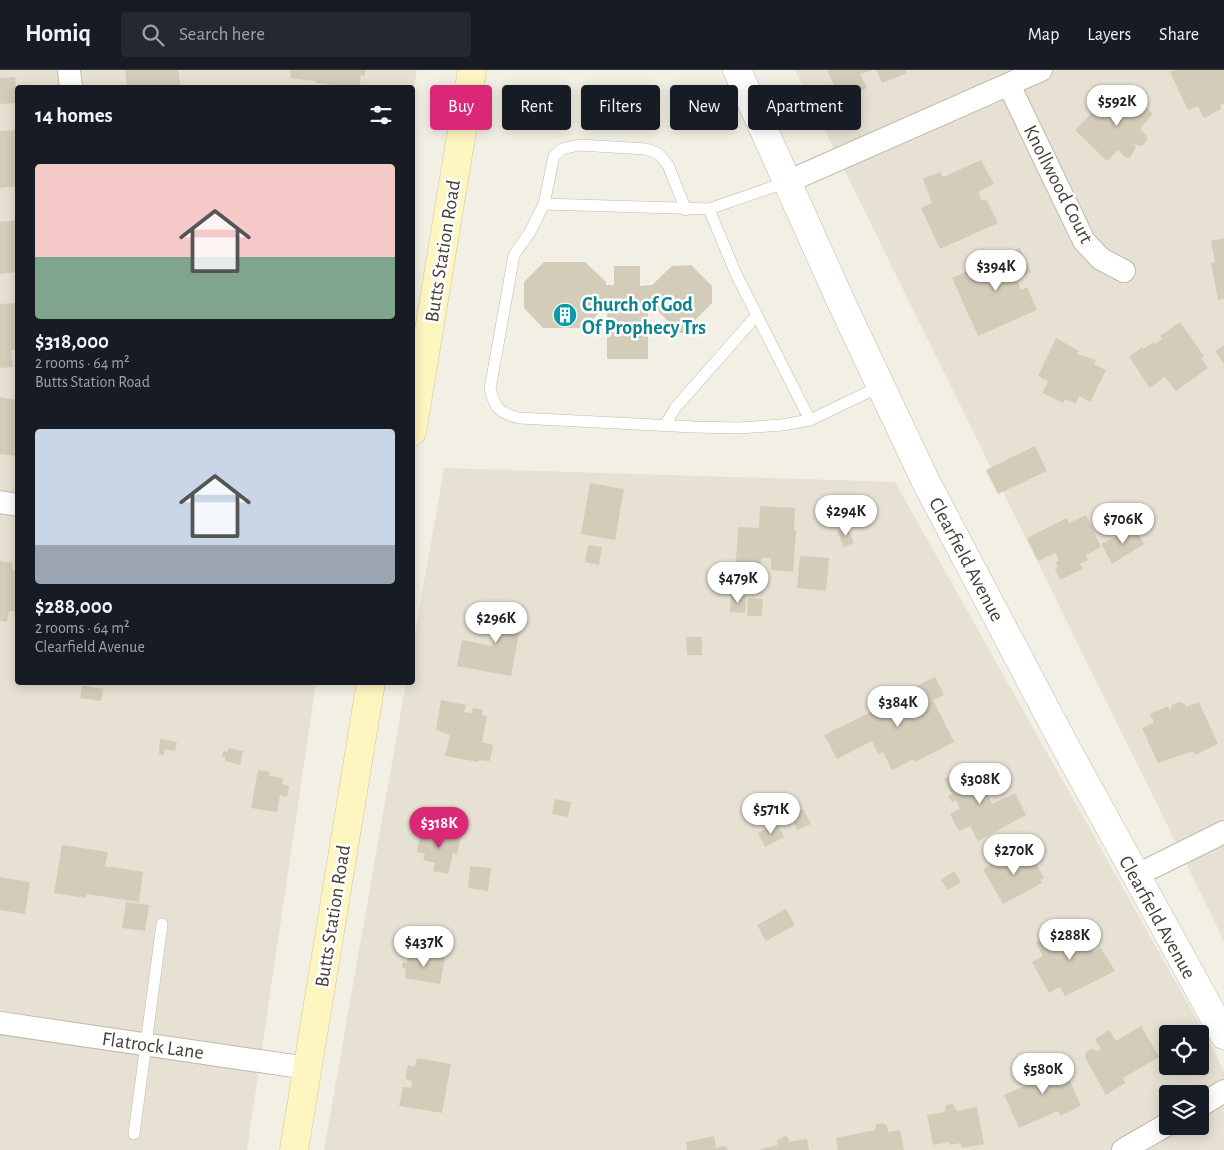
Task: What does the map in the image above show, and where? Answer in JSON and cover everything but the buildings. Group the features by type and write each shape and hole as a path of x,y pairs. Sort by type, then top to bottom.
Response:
{"main road":[{"name":"Butts Station Road","path":"415,414 472,70"},
{"name":"Butts Station Road","path":"294,1150 371,685"}],"street":[{"path":"69,70 71,85"},
{"name":"Clearfield Avenue","path":"738,70 787,182 926,482 1135,876 1224,1035"},
{"path":"787,182 1041,70"},
{"name":"Knollwood Court","path":"1009,85 1084,241 1101,259 1124,271"},
{"path":"0,502 15,504"},
{"path":"1135,876 1224,832"},
{"name":"Flatrock Lane","path":"0,1023 307,1068"},
{"path":"1209,1100 1224,1091"},
{"path":"1123,1150 1159,1129"}],"lane":[{"path":"686,210 668,164 659,154 646,149 579,144 562,149 554,156 544,204 530,232 514,256 491,380 490,389 494,406 506,415 519,418 738,428 782,425 810,420 881,386"},
{"path":"544,204 686,210 709,209 787,182"},
{"path":"709,209 736,274 810,420"},
{"path":"666,424 676,407 757,316"},
{"path":"134,1134 162,924"}],"shaded area":[{"path":"0,70 417,70 414,85 15,85 15,685 316,685 247,1150 0,1150"},
{"path":"795,70 1224,70 1224,942 825,130 861,130 861,85 802,85"},
{"path":"444,468 895,482 1200,1025 1159,1025 1159,1075 1209,1075 1209,1041 1210,1043 1224,1072 1224,1150 324,1150 406,685 415,685 415,635"}],"place":[{"name":"Church of God Of Prophecy Trs","path":"565,315"}]}
